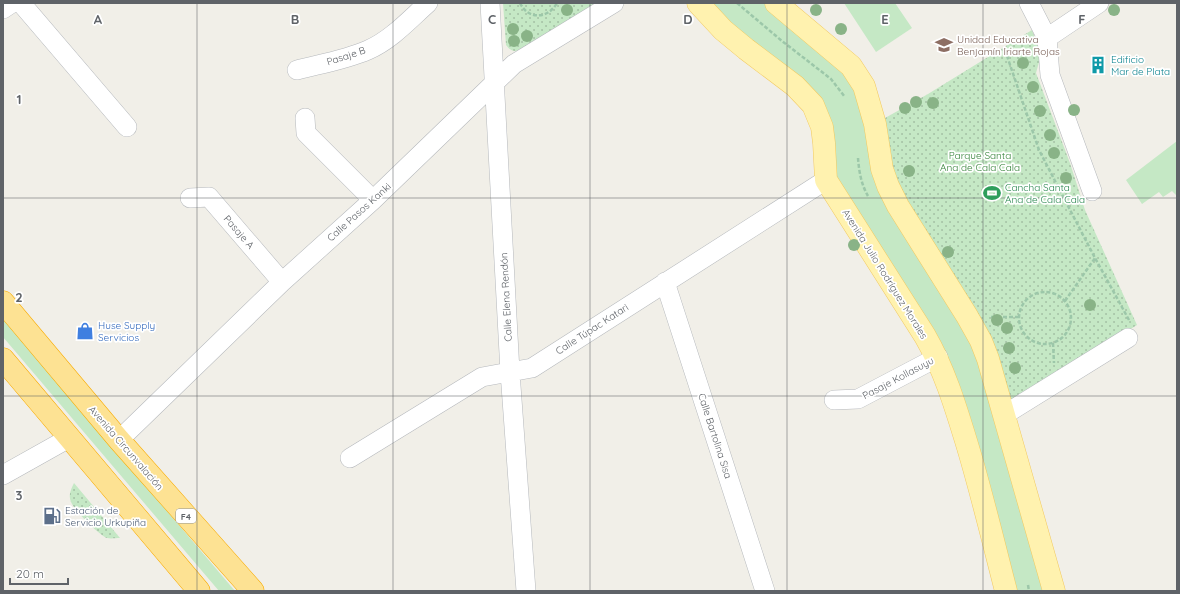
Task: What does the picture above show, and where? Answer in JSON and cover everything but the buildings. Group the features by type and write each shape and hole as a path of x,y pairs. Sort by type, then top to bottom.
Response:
{"highway":[{"name":"Avenida Circunvalación","path":"3,302 119,440 253,591"},
{"path":"3,359 199,591"}],"main road":[{"name":"Avenida Julio Rodríguez Morales","path":"698,3 723,30 795,86 813,105 822,127 826,180 938,357 956,406 976,474 1006,591"},
{"path":"776,3 851,66 864,86 875,124 882,169 888,186 898,206 967,316 981,341 988,359 1054,591"}],"street":[{"path":"3,9 12,3"},
{"path":"20,3 127,127"},
{"name":"Pasaje B","path":"297,70 368,50 388,38 428,3"},
{"name":"Calle Elena Rendón","path":"490,3 510,372 526,591"},
{"name":"Calle Pasos Kanki","path":"119,440 282,282 373,200 514,64 614,3"},
{"path":"1029,3 1047,38 1050,75 1092,191"},
{"path":"1047,38 1100,3"},
{"path":"305,118 306,133 373,200"},
{"name":"Calle Túpac Katari","path":"350,458 482,377 532,368 826,180"},
{"name":"Pasaje A","path":"190,198 209,197 282,282"},
{"name":"Calle Bartolina Sisa","path":"665,282 765,591"},
{"path":"1004,415 1130,331"},
{"name":"Pasaje Kollasuyu","path":"834,400 858,399 938,357"},
{"path":"3,475 69,438"}],"path":[{"path":"520,3 527,12 538,16 549,13 554,9 557,3"},
{"path":"1005,50 1039,150 1095,258 1130,331"},
{"path":"1065,301 1095,258"},
{"path":"1041,292 1050,292 1058,295 1065,301 1071,313 1070,327 1067,334 1061,340 1053,343 1038,343 1030,340 1024,334 1020,326 1019,317 1023,304 1032,295 1041,292"},
{"path":"986,317 1019,317"},
{"path":"1053,343 1054,364"}],"green space":[{"path":"503,3 597,3 522,49 515,51 511,50 506,45"},
{"path":"708,3 764,3 831,59 848,77 970,335 1045,591 1016,591 976,447 837,179 785,70"},
{"path":"844,3 895,3 912,28 876,52"},
{"name":"Parque Santa Ana de Cala Cala","path":"1032,30 1041,55 1036,73 1070,163 1085,210 1137,325 1012,403 904,197 892,166 885,118 928,94"},
{"path":"1177,141 1177,196 1172,191 1163,197 1159,192 1142,204 1126,180"},
{"path":"3,318 235,591 219,591 3,337"},
{"path":"74,483 120,538 107,538 103,536 77,511 71,502 70,497"}],"place":[{"name":"Unidad Educativa Benjamín Iriarte Rojas","path":"944,45"},
{"name":"Edificio Mar de Plata","path":"1098,65"},
{"name":"Cancha Santa Ana de Cala Cala","path":"992,193"},
{"name":"Huse Supply Servicios","path":"85,331"},
{"name":"Estación de Servicio Urkupiña","path":"52,516"}]}
